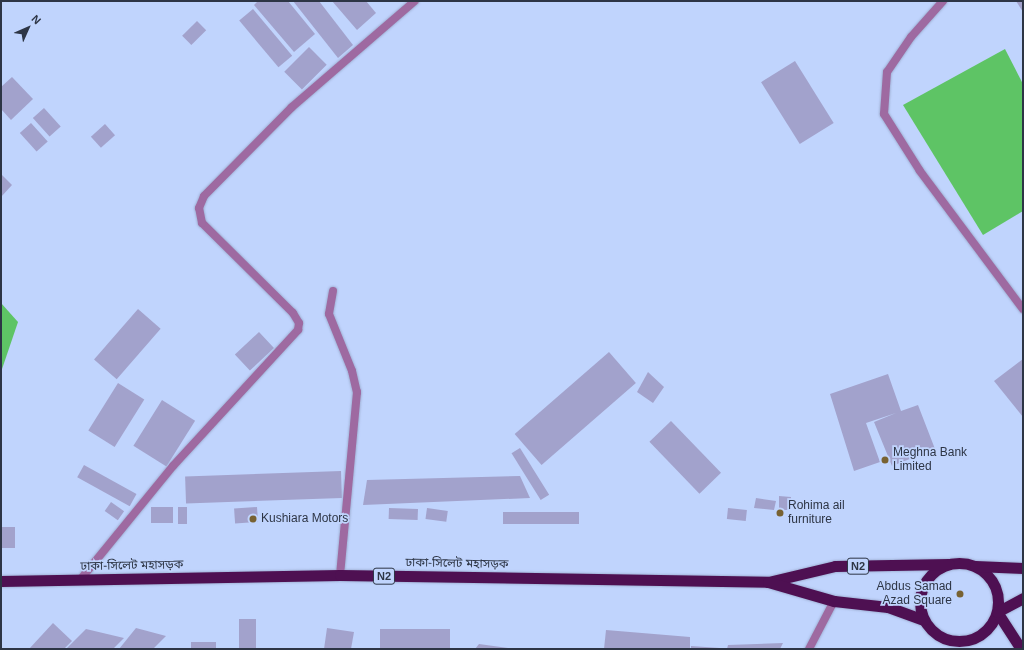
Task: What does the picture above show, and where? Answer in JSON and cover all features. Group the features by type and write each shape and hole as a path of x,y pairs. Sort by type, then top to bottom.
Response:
{"highway":[{"path":"956,649 938,636 924,620 919,601 922,588 928,576 949,564 1023,568"},
{"name":"N2","path":"768,582 835,566 949,564"},
{"path":"974,566 993,582 997,612 1021,649"},
{"name":"ঢাকা-সিলেট মহাসড়ক","path":"1,580 340,575 768,582"},
{"name":"N2","path":"768,582 834,601 888,607 924,620"},
{"path":"938,636 964,641 977,637 987,629 997,612 1023,598"}],"street":[{"path":"80,580 173,466 298,330 299,323 293,313 202,223 199,208 204,196 292,107 415,1"},
{"path":"943,1 911,37 887,72 884,114 920,171 1023,309"},
{"path":"333,291 329,314 352,371 357,392 340,575"},
{"path":"809,649 834,601"}],"shaded area":[{"path":"1005,49 1023,84 1023,211 983,235 903,105"},
{"path":"1,303 18,322 1,372"}],"building":[{"path":"258,1 288,1 315,34 294,52 254,5"},
{"path":"293,1 319,1 353,45 338,58"},
{"path":"332,1 366,1 376,13 357,30"},
{"path":"1016,1 1023,1 1023,12"},
{"path":"253,9 292,56 278,67 239,21"},
{"path":"197,21 206,30 191,45 182,36"},
{"path":"309,47 327,65 302,89 284,72"},
{"path":"795,61 834,123 800,144 761,82"},
{"path":"12,77 33,99 11,120 1,109 1,87"},
{"path":"44,108 61,127 50,137 33,118"},
{"path":"31,123 48,142 37,152 20,133"},
{"path":"105,124 115,135 101,148 91,137"},
{"path":"1,174 12,185 1,197"},
{"path":"138,309 161,329 117,379 94,360"},
{"path":"259,332 274,348 250,371 235,355"},
{"path":"609,352 636,383 542,465 515,434"},
{"path":"1023,359 1023,417 994,381"},
{"path":"648,372 664,387 653,403 637,392"},
{"path":"888,374 901,411 918,405 935,449 892,466 874,422 896,413 866,423 880,462 854,471 830,394"},
{"path":"118,383 144,399 115,447 88,430"},
{"path":"162,400 195,421 166,466 133,446"},
{"path":"671,421 721,473 699,494 649,442"},
{"path":"520,448 549,495 541,500 512,453"},
{"path":"84,465 136,494 130,506 77,477"},
{"path":"341,471 342,498 186,503 185,476"},
{"path":"520,476 530,498 363,505 367,480"},
{"path":"779,496 791,497 790,510 779,510"},
{"path":"756,498 776,501 774,510 754,508"},
{"path":"111,502 124,511 118,520 105,511"},
{"path":"151,507 173,507 173,523 151,523"},
{"path":"178,507 187,507 187,524 178,524"},
{"path":"257,507 258,522 235,524 234,509"},
{"path":"389,508 418,509 418,520 389,519"},
{"path":"427,508 448,511 446,522 425,519"},
{"path":"728,508 747,510 746,521 727,519"},
{"path":"503,512 579,512 579,524 503,524"},
{"path":"1,527 15,527 15,548 1,548"},
{"path":"239,619 256,619 256,649 239,649"},
{"path":"53,623 72,641 64,649 29,649"},
{"path":"136,628 166,636 153,649 119,649"},
{"path":"327,628 354,632 351,649 324,649"},
{"path":"86,629 124,638 113,649 66,649"},
{"path":"380,629 450,629 450,648 380,648"},
{"path":"606,630 690,637 690,649 604,649"},
{"path":"191,642 216,642 216,649 191,649"},
{"path":"783,643 780,649 727,649 728,645"},
{"path":"479,644 508,648 508,649 475,649"},
{"path":"691,646 720,648 720,649 691,649"}],"place":[{"name":"Meghna Bank Limited","path":"885,460"},
{"name":"Rohima ail furniture","path":"780,513"},
{"name":"Kushiara Motors","path":"253,519"},
{"name":"Abdus Samad Azad Square","path":"960,594"}]}
